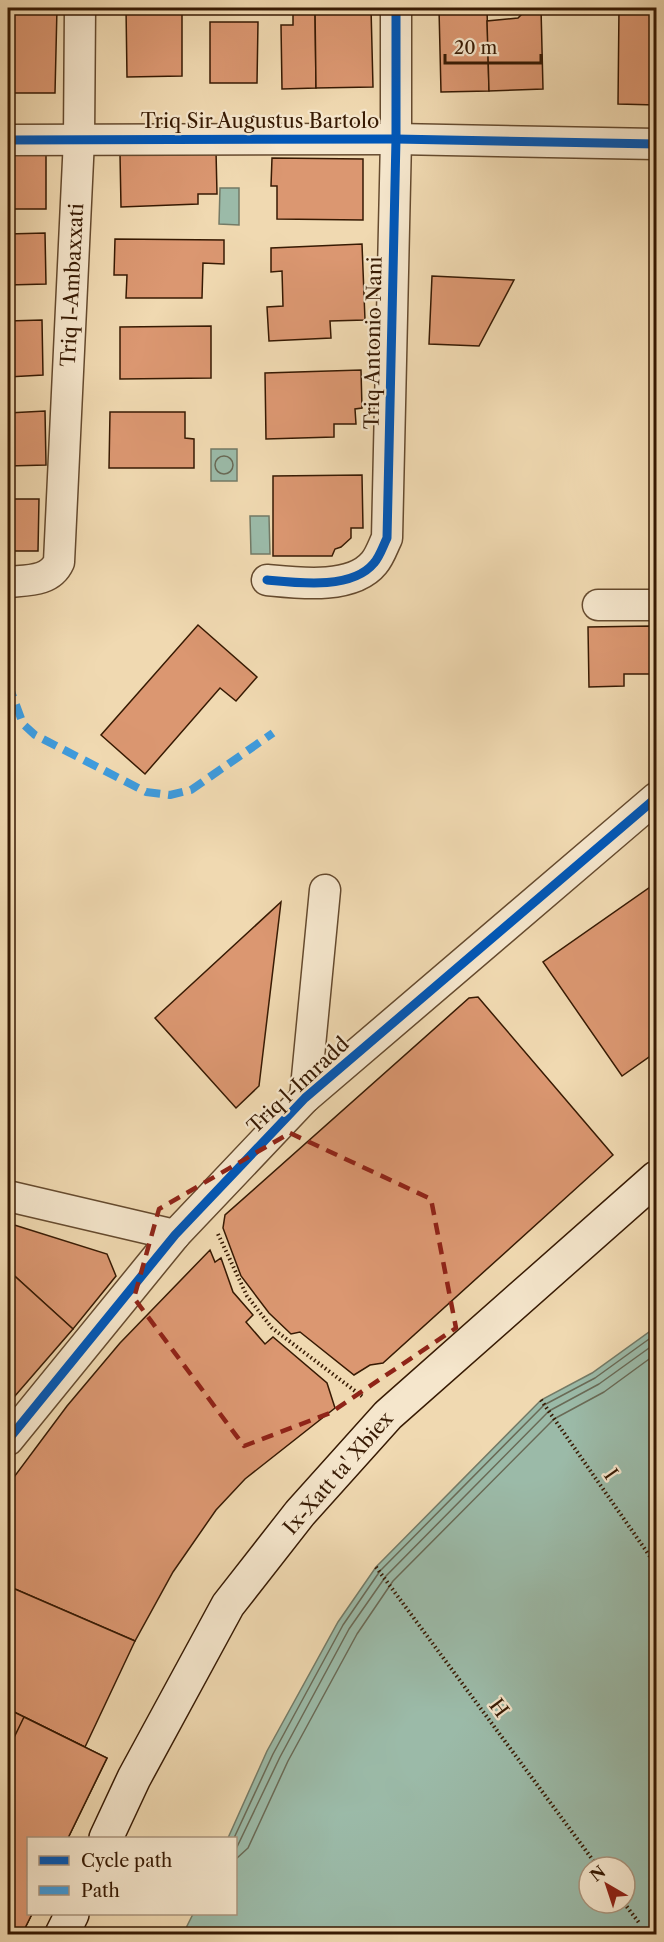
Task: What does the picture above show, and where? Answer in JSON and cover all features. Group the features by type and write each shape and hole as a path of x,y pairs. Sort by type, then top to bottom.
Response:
{"main road":[{"name":"Ix-Xatt ta' Xbiex","path":"107,1837 134,1778 228,1605 300,1513 388,1415 657,1178"},
{"path":"62,1935 72,1915"}],"street":[{"name":"Triq l-Ambaxxati","path":"8,582 34,580 49,575 59,562 79,139 80,8"},
{"name":"Triq Antonio Nani","path":"267,580 308,584 356,578 374,563 387,538 396,139 396,8"},
{"name":"Triq Sir Augustus Bartolo","path":"8,140 396,139 657,144"},
{"path":"598,604 657,605"},
{"name":"Triq l-Imradd","path":"8,1440 175,1235 305,1098 657,798"},
{"path":"305,1098 325,890"},
{"path":"8,1196 175,1235"}],"path":[{"path":"175,1235 219,1234 247,1296 272,1328 388,1415"},
{"path":"633,1915 640,1924"}],"highlighted area":[{"path":"290,1133 431,1199 456,1328 330,1413 244,1446 134,1298 159,1209"}],"water":[{"path":"220,188 239,188 239,225 219,224"},
{"path":"211,449 237,449 237,481 211,481"},
{"path":"250,516 269,516 270,554 251,554"},
{"path":"656,1327 656,1934 183,1934 192,1915 237,1915 237,1837 228,1837 267,1751 338,1622 376,1567 541,1400 592,1373"}],"building":[{"path":"8,8 57,8 55,93 8,93"},
{"path":"126,8 182,8 182,76 127,77"},
{"path":"293,8 315,8 316,88 282,89 281,25 293,25"},
{"path":"315,8 371,8 373,87 316,88"},
{"path":"487,8 489,91 441,92 439,9"},
{"path":"528,8 541,8 543,89 489,91 487,21 518,18"},
{"path":"619,8 656,8 656,105 618,104"},
{"path":"210,22 258,22 257,83 210,83"},
{"path":"8,148 46,148 46,209 8,209"},
{"path":"216,151 217,194 198,194 198,204 121,207 120,154"},
{"path":"272,158 363,159 363,220 277,219 277,186 271,186"},
{"path":"45,233 46,284 8,285 8,234"},
{"path":"115,239 224,240 224,264 203,263 202,298 126,298 127,275 114,275"},
{"path":"362,244 365,320 330,321 331,338 269,341 267,307 283,306 282,271 271,272 271,248"},
{"path":"432,276 514,280 479,346 429,344"},
{"path":"42,320 43,375 8,377 8,321"},
{"path":"211,326 211,378 120,379 120,327"},
{"path":"361,370 362,408 355,409 356,424 334,424 334,437 266,439 265,373"},
{"path":"45,411 46,465 8,466 8,413"},
{"path":"110,412 185,412 185,438 194,439 194,468 109,468"},
{"path":"362,475 363,528 351,528 351,538 335,549 332,556 273,556 273,476"},
{"path":"8,499 39,499 38,551 8,551"},
{"path":"198,625 257,677 236,701 220,688 145,774 101,735"},
{"path":"651,626 651,674 624,674 624,686 589,687 588,627"},
{"path":"656,883 656,1052 622,1076 543,962"},
{"path":"281,902 259,1086 236,1108 155,1018"},
{"path":"478,997 613,1155 383,1363 370,1365 354,1375 300,1332 291,1334 269,1313 241,1276 223,1228 225,1215 469,998"},
{"path":"8,1223 107,1254 116,1276 73,1329 8,1270"},
{"path":"210,1250 215,1262 221,1258 233,1292 253,1315 246,1322 265,1344 273,1337 327,1383 335,1408 245,1479 216,1510 173,1572 135,1641 8,1586 8,1496 14,1477 67,1406 120,1343"},
{"path":"8,1270 73,1329 8,1404"},
{"path":"8,1586 135,1641 85,1747 8,1709"},
{"path":"8,1709 107,1758 68,1837 27,1837 27,1915 32,1915 22,1934 8,1934"},
{"path":"24,1717 107,1758 68,1837 27,1837 27,1915 32,1915 22,1934 8,1934 8,1750"}],"marked path":[{"path":"8,683 23,724 35,735 146,792 170,795 191,790 273,733"}],"cycle path":[{"path":"267,580 324,583 352,577 364,572 374,563 387,538 396,139 396,8"},
{"path":"8,140 396,139 656,144"},
{"path":"8,1440 175,1235 305,1098 656,798"}]}
